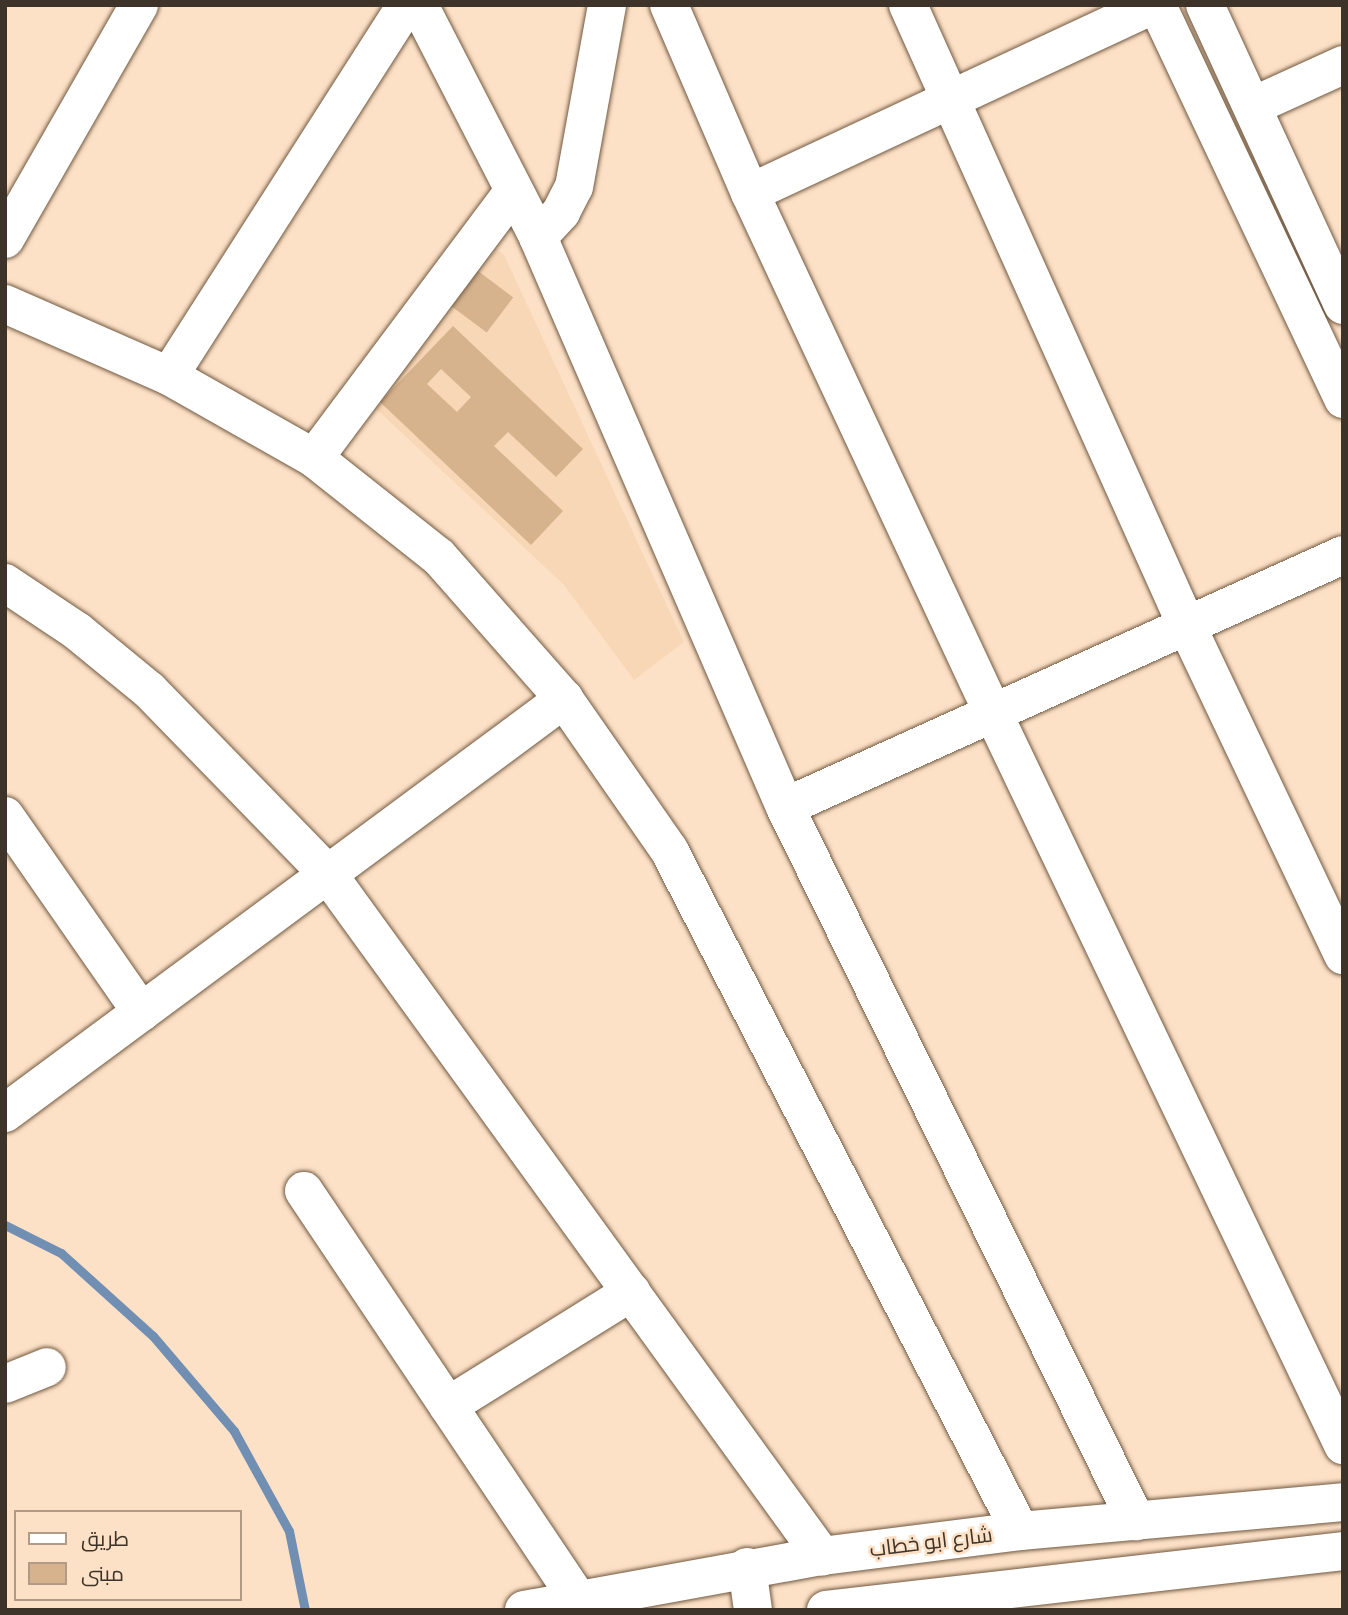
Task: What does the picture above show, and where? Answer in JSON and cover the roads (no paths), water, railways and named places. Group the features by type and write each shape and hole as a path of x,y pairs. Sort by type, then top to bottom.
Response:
{"street":[{"path":"5,239 139,5"},
{"path":"169,376 406,5"},
{"path":"419,5 512,193 538,237 785,807 1136,1521"},
{"path":"538,237 561,212 574,187 607,5"},
{"path":"669,5 750,193 992,711 1343,1445"},
{"path":"908,5 954,101 1185,622 1343,955"},
{"path":"750,193 954,101 1155,5 1343,399"},
{"path":"1205,5 1342,301"},
{"path":"1253,106 1343,65"},
{"path":"314,458 512,193"},
{"path":"5,304 169,376 314,458 439,557 564,699 669,850 1020,1531"},
{"path":"785,807 1185,622 1343,555"},
{"path":"5,583 77,631 150,691 327,873 822,1556"},
{"path":"5,1113 564,699"},
{"path":"5,816 141,1012"},
{"path":"304,1191 582,1604"},
{"path":"449,1406 631,1292"},
{"path":"5,1384 47,1367"},
{"name":"شارع ابو خطاب","path":"524,1610 582,1604 747,1567 822,1556 1020,1531 1343,1503"},
{"path":"826,1610 1008,1600 1343,1550"},
{"path":"747,1567 753,1610"}],"waterway":[{"path":"5,1225 61,1253 153,1336 234,1431 289,1531 305,1610"}]}
